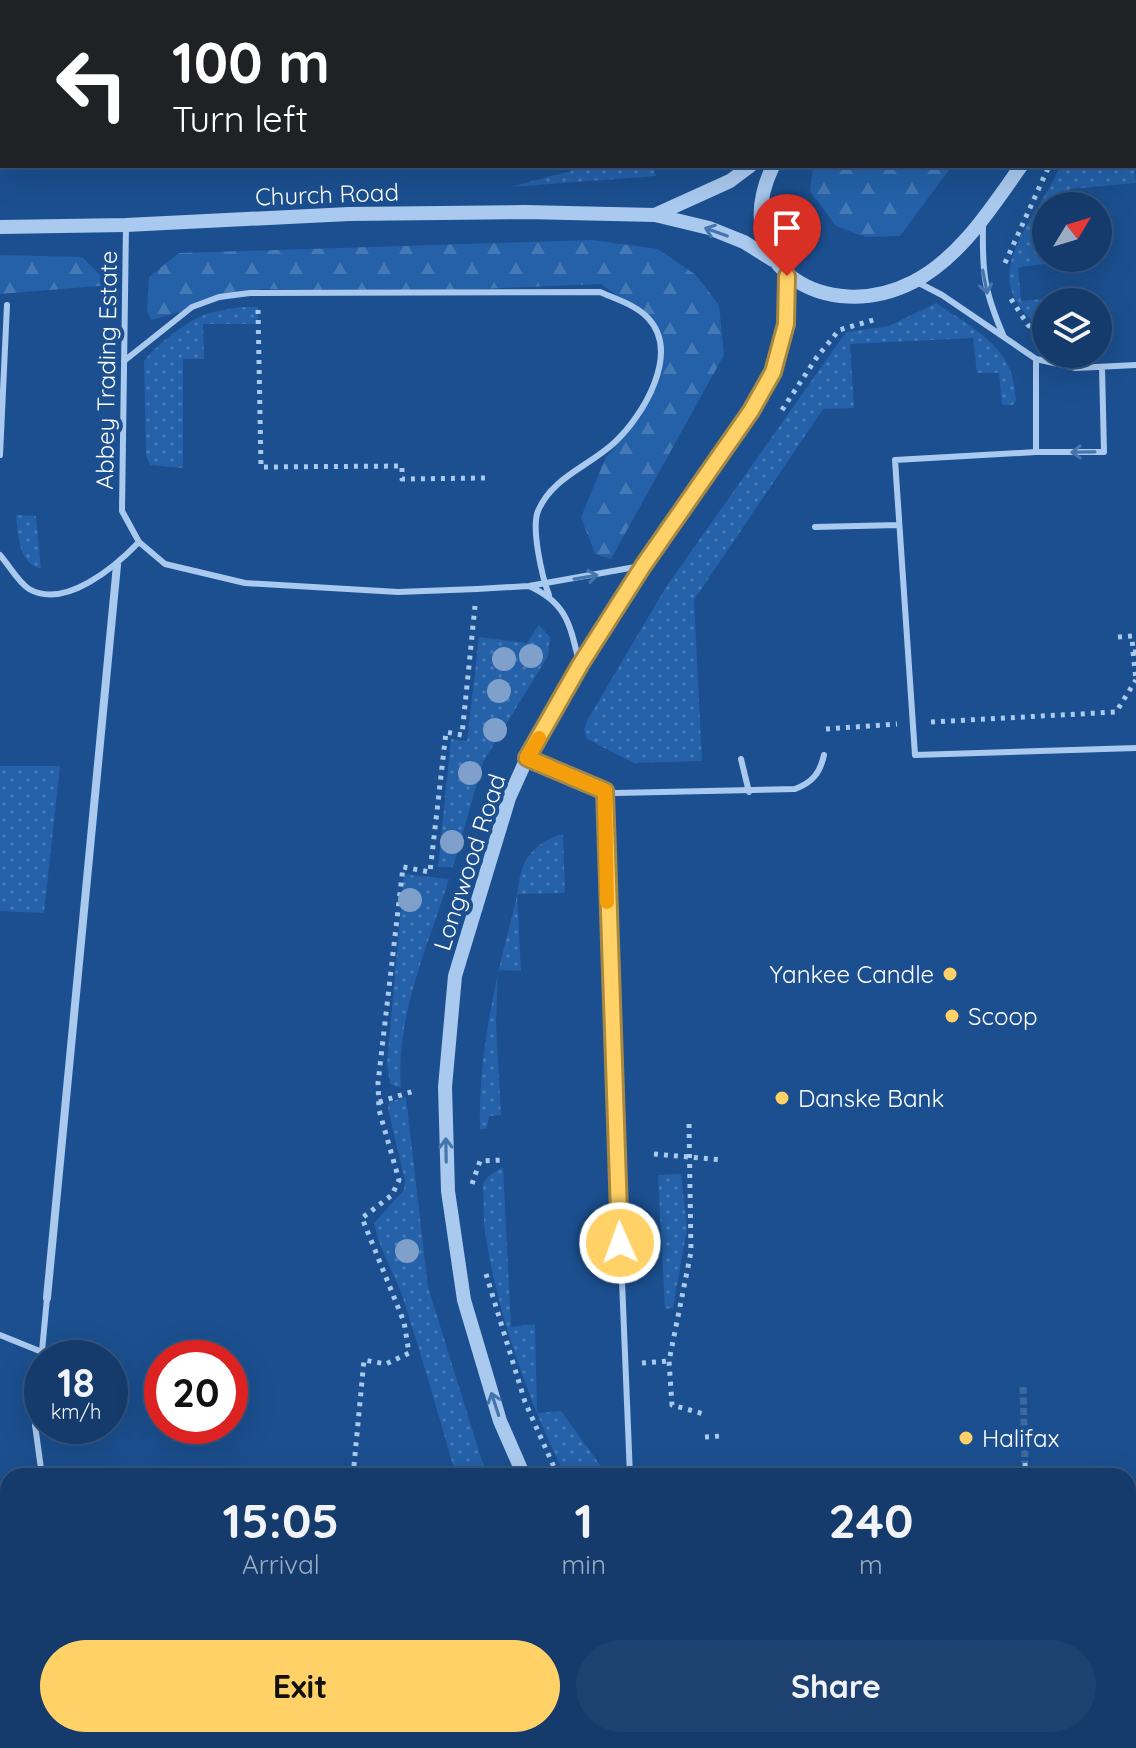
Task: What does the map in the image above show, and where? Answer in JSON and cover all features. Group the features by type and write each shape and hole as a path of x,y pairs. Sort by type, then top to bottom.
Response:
{"street":[{"name":"Church Road","path":"655,215 730,181 747,168"},
{"path":"772,168 766,181 761,217 763,236 773,260 787,276 810,290 835,296 869,297 915,281 952,254 983,220 1020,168"},
{"name":"Church Road","path":"0,227 126,225 349,214 525,212 655,215 709,228 744,242 773,260"},
{"name":"Longwood Road","path":"521,1468 500,1421 464,1300 448,1191 445,1087 455,976 509,798 527,758 580,665 643,566 751,411 773,372 786,324 787,276"},
{"path":"47,1298 117,565"}],"lane":[{"path":"983,220 982,271 987,294 1006,340"},
{"name":"Abbey Trading Estate","path":"126,225 122,511 139,542 165,564 245,583 398,592 529,586 643,566"},
{"path":"915,281 942,295 1032,356"},
{"path":"124,361 192,307 219,297 258,292 600,292 626,303 648,318 659,335 661,370 638,416 614,443 546,495 537,514 545,584 549,595 564,611 580,665"},
{"path":"0,455 7,305"},
{"path":"1112,366 1136,365"},
{"path":"1036,368 1036,452"},
{"path":"1102,368 1104,452 1036,452 895,460 915,755 1136,748"},
{"path":"815,527 899,525"},
{"path":"0,555 28,588 48,595 85,585 117,565 139,542"},
{"name":"Abbey Trading Estate","path":"529,586 549,595"},
{"path":"527,758 616,793 749,792 795,789 809,784 821,770 824,755"},
{"path":"741,759 749,792"},
{"path":"605,791 630,1468"},
{"path":"43,1340 47,1298"},
{"path":"0,1335 24,1345"},
{"path":"38,1444 41,1468"}],"path":[{"path":"1005,274 1005,258 1048,168"},
{"path":"1005,290 1032,327"},
{"path":"258,292 261,467 402,466 402,479 485,478"},
{"path":"782,410 839,330 883,317"},
{"path":"354,1468 364,1360 386,1364 409,1353 404,1322 362,1218 392,1195 399,1180 379,1102 378,1083 403,867 430,872 446,732 462,735 477,589"},
{"path":"826,729 1116,712 1136,680 1132,636 1118,637"},
{"path":"379,1102 417,1090"},
{"path":"689,1124 691,1252 669,1361 672,1405 704,1414"},
{"path":"654,1154 723,1160"},
{"path":"471,1188 480,1161 503,1160"},
{"path":"484,1264 525,1402 554,1468"},
{"path":"705,1437 721,1436"},
{"path":"1025,1463 1025,1468"}],"green space":[{"path":"581,168 654,168 656,176 510,187"},
{"path":"813,168 951,168 900,236 865,237 836,226 810,191"},
{"path":"1059,168 1135,168 1136,183 1047,192"},
{"path":"1032,217 1032,265 1018,267 1021,301 1032,300 1032,319 1023,311 1012,291 1010,271 1014,251"},
{"path":"592,240 658,249 696,275 719,305 724,355 611,559 595,554 581,517 606,457 640,418 661,370 659,335 648,318 601,284 403,292 262,289 151,320 147,311 149,277 179,253"},
{"path":"0,255 82,257 110,285 0,294"},
{"path":"936,303 988,340 1005,359 1016,401 1013,405 1002,405 999,373 977,373 973,338 850,344 854,408 823,409 694,600 702,761 634,763 587,739 584,730 588,719 666,587 846,332 889,326"},
{"path":"241,307 258,307 258,324 203,324 204,359 183,359 183,468 150,465 146,456 144,361 165,340 193,320"},
{"path":"16,515 36,516 41,569 33,566 24,554"},
{"path":"539,625 550,637 548,656 483,762 453,867 438,867 451,739 467,741 479,637 527,643"},
{"path":"0,766 60,766 44,913 0,911"},
{"path":"563,834 565,893 517,894 525,862 539,845"},
{"path":"404,874 449,879 408,1008 400,1061 401,1088 390,1084 387,1063"},
{"path":"517,894 521,971 499,970 515,904"},
{"path":"498,975 496,1023 501,1115 489,1116 487,1129 480,1129 485,1043"},
{"path":"406,1097 428,1287 486,1468 454,1468 403,1298 379,1242 374,1223 404,1190 405,1181 389,1102"},
{"path":"503,1167 511,1327 535,1324 537,1412 506,1326 484,1226 483,1183"},
{"path":"681,1174 687,1229 673,1308 665,1309 658,1175"},
{"path":"561,1411 602,1468 561,1468 537,1413"}],"tunnel":[{"path":"1023,1387 1025,1463"}],"slow traffic":[{"path":"539,738 527,758 605,791 607,902"}],"place":[{"name":"Yankee Candle","path":"950,974"},
{"name":"Scoop","path":"952,1016"},
{"name":"Danske Bank","path":"782,1098"},
{"name":"Halifax","path":"966,1438"}],"route":[{"path":"620,1243 605,791 527,758 580,665 643,566 751,411 773,372 786,324 787,276"}]}
